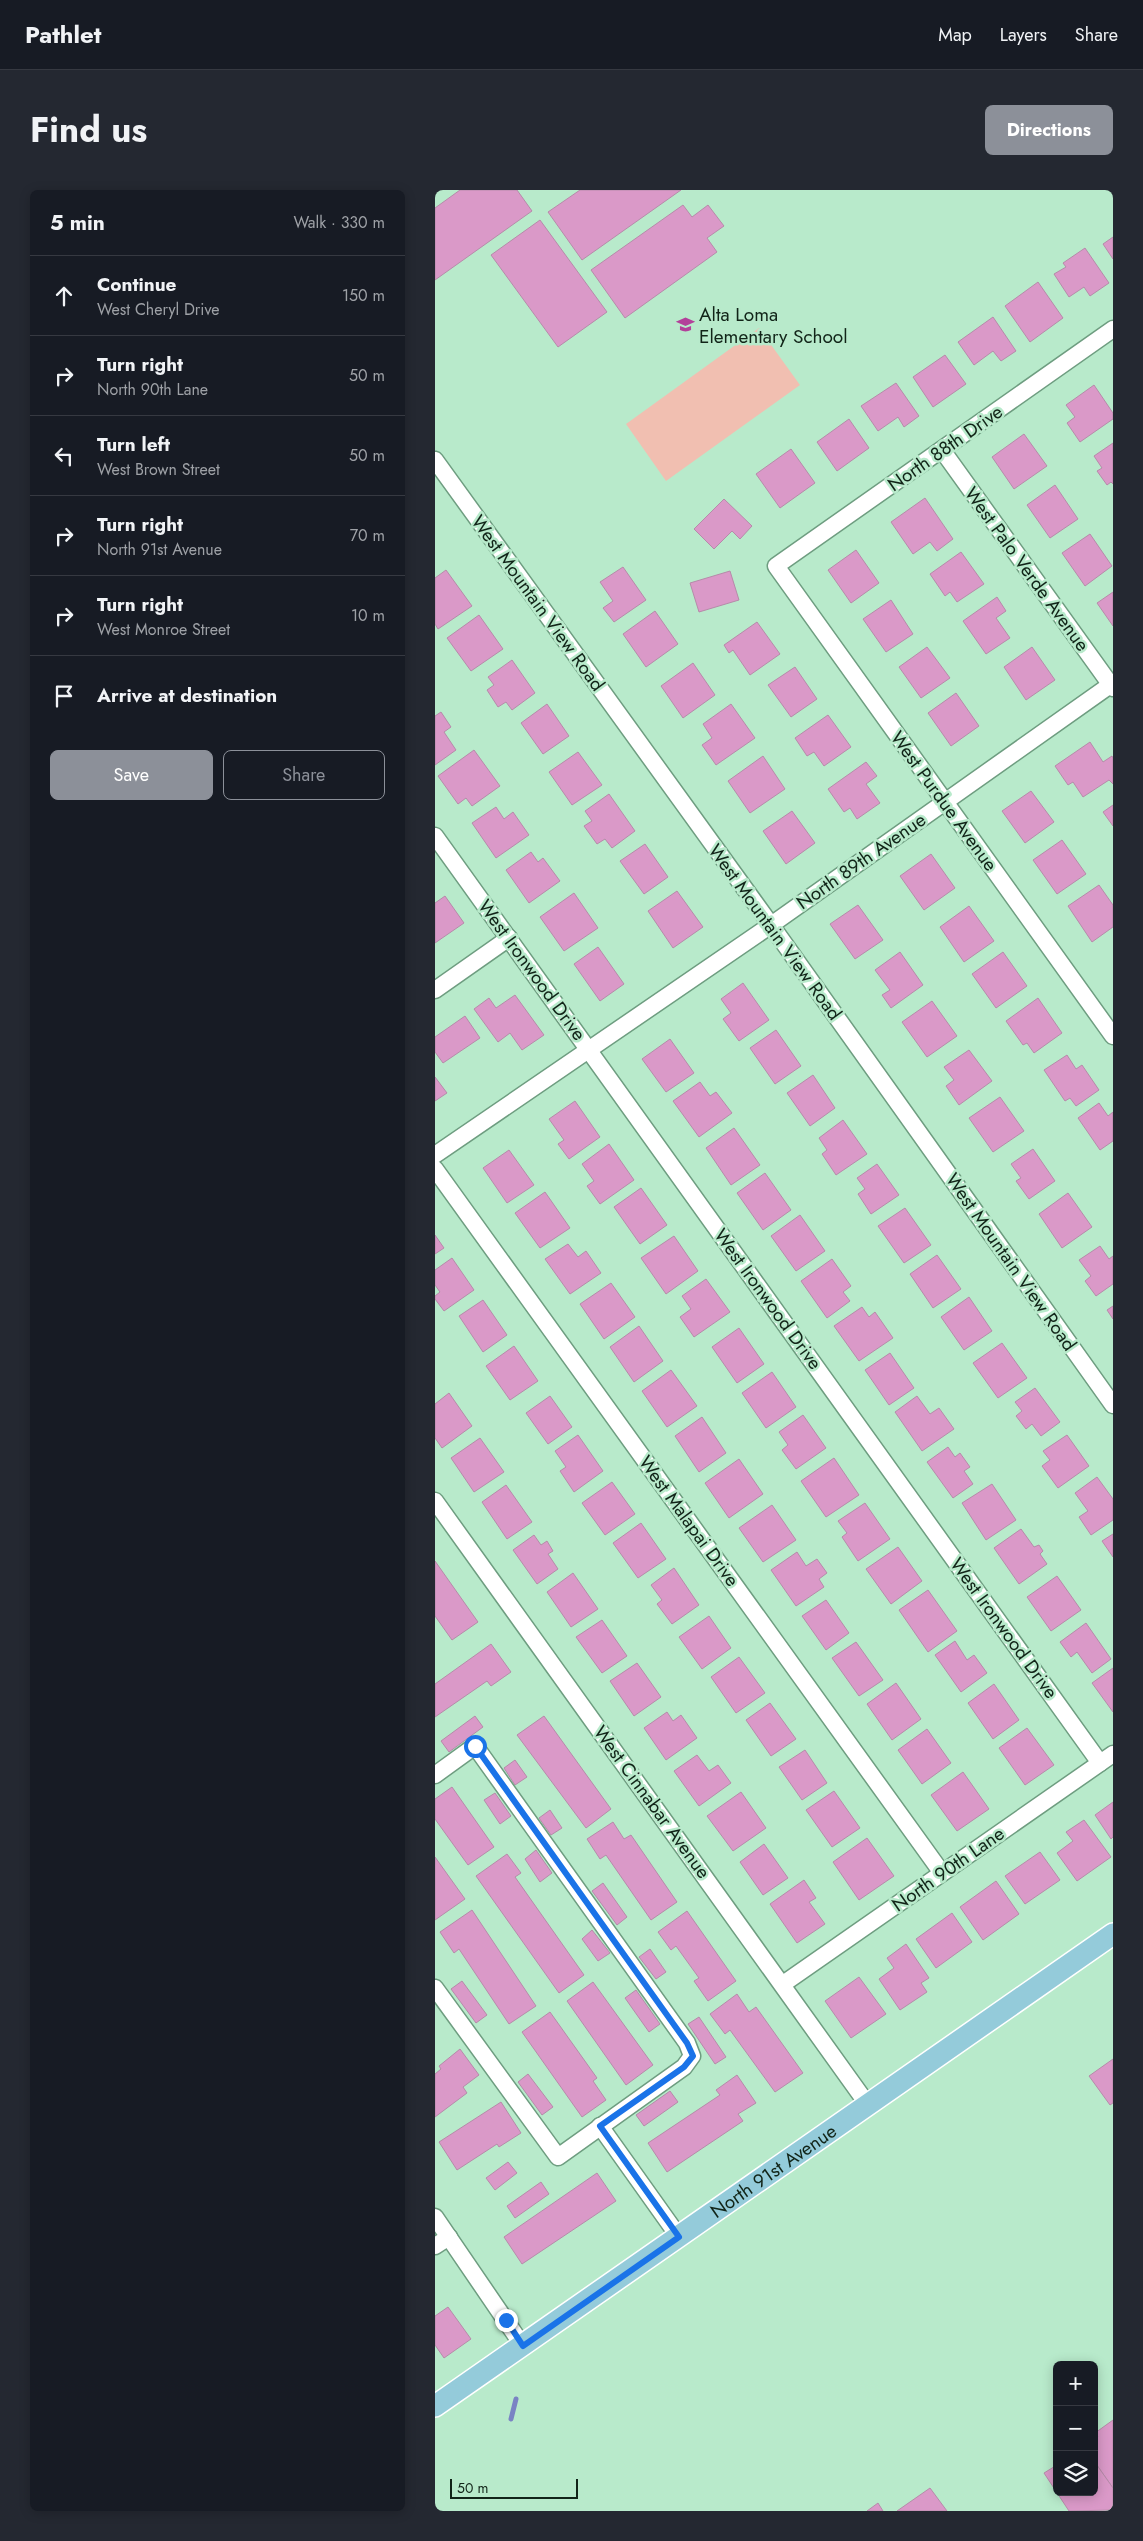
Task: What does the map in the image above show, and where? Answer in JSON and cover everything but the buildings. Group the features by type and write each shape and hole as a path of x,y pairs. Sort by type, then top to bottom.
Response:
{"main road":[{"name":"North 91st Avenue","path":"435,2406 1113,1934"}],"street":[{"name":"North 88th Drive","path":"776,566 1110,336"},
{"name":"West Palo Verde Avenue","path":"942,450 1112,686"},
{"name":"West Mountain View Road","path":"435,460 771,925 1113,1405"},
{"name":"West Purdue Avenue","path":"776,566 1113,1036"},
{"name":"North 89th Avenue","path":"435,1155 771,925 1112,686"},
{"name":"West Ironwood Drive","path":"435,836 1106,1758"},
{"path":"435,990 509,938"},
{"name":"West Malapai Drive","path":"435,1169 942,1873"},
{"name":"West Cinnabar Avenue","path":"435,1501 868,2105"},
{"path":"435,1775 475,1746 687,2043 693,2056 684,2067 558,2156 435,1988"},
{"name":"North 90th Lane","path":"783,1984 1106,1758"},
{"path":"600,2126 679,2237"},
{"path":"435,2218 523,2346"},
{"path":"435,2246 449,2236"}],"shaded area":[{"path":"759,328 800,385 666,481 626,424"}],"waterway":[{"path":"511,2419 516,2399"}],"place":[{"name":"Alta Loma Elementary School","path":"685,325"}],"route":[{"path":"475,1746 687,2043 693,2056 684,2067 600,2126 679,2237 523,2346 506,2320"}]}
